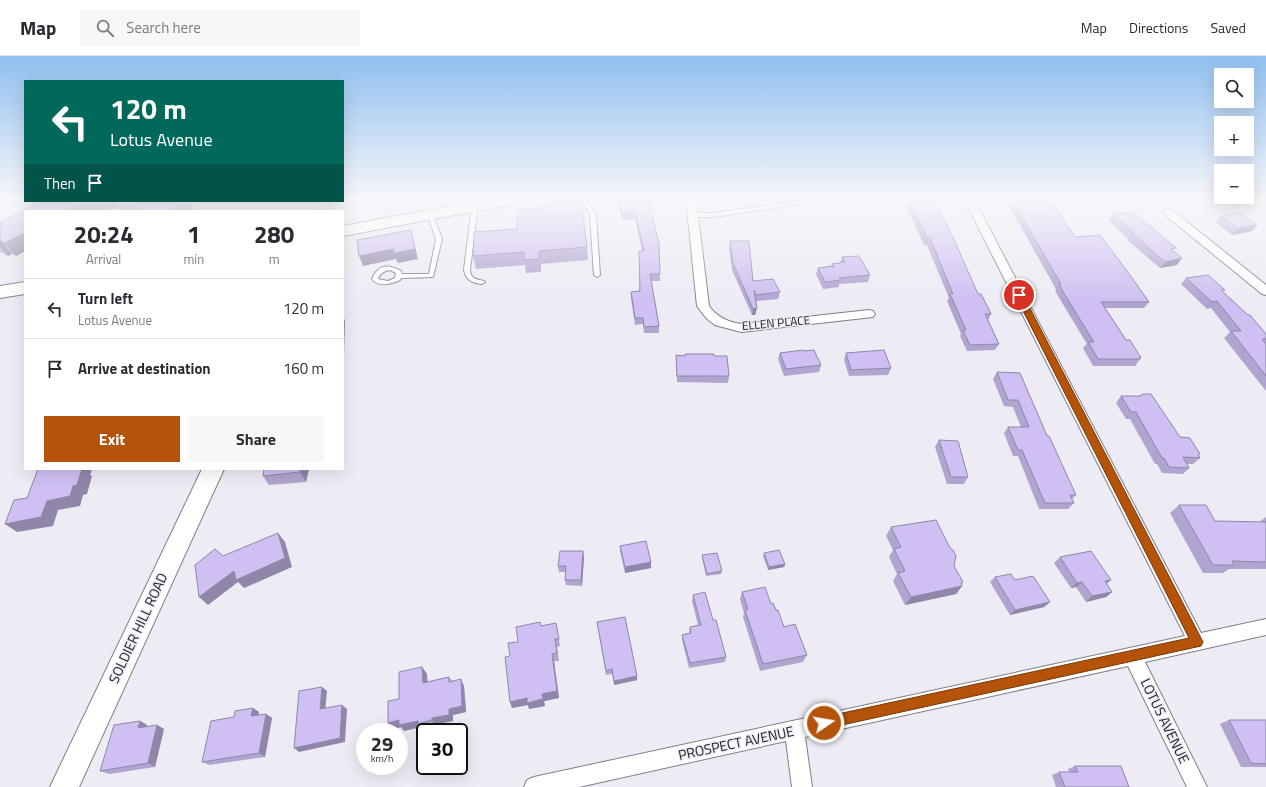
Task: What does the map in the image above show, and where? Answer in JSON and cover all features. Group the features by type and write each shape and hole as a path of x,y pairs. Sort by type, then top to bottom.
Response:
{"main road":[{"path":"0,292 24,288"}],"street":[{"name":"ELLEN PLACE","path":"695,233 703,306 708,315 718,322 741,328 869,314"},
{"path":"986,233 1197,642"},
{"path":"1195,233 1266,291"},
{"name":"SOLDIER HILL ROAD","path":"64,787 212,470"},
{"name":"PROSPECT AVENUE","path":"534,787 1266,627"},
{"name":"LOTUS AVENUE","path":"1133,656 1197,787"},
{"path":"794,730 802,787"}],"lane":[{"path":"400,276 431,276 439,239 437,233"},
{"path":"472,233 467,270 468,276 470,280 482,282"},
{"path":"594,233 597,275"}],"building":[{"path":"0,233 24,233 24,235 22,234 5,243 0,241"},
{"path":"394,233 412,233 415,249 394,253 393,249 359,256 357,240"},
{"path":"474,233 585,233 587,247 539,251 539,259 524,260 524,252 473,256"},
{"path":"640,233 656,233 659,243 660,274 650,274 659,326 644,327 643,318 635,318 631,292 640,291 639,251 644,251"},
{"path":"925,233 951,233 978,294 981,294 991,314 985,314 999,344 970,345 963,330 966,330 950,294 953,294 930,238 927,238"},
{"path":"1031,233 1072,233 1075,237 1100,235 1149,302 1101,302 1126,340 1130,340 1141,358 1098,359 1088,342 1094,342 1059,284 1061,284"},
{"path":"1132,233 1158,233 1176,248 1171,249 1182,258 1165,262"},
{"path":"730,241 749,241 753,281 773,279 780,292 756,295 754,290 757,308 753,309 733,263"},
{"path":"859,256 870,275 839,278 841,280 825,282 818,268 833,266 832,264 845,262 842,257"},
{"path":"1208,275 1225,290 1221,290 1248,315 1250,315 1266,334 1266,339 1262,339 1266,344 1266,376 1231,331 1241,331 1217,301 1212,302 1186,278"},
{"path":"814,350 821,365 786,369 780,353"},
{"path":"884,350 891,368 851,370 846,353"},
{"path":"685,354 714,354 714,356 727,356 729,376 677,376 676,355 685,356"},
{"path":"997,372 1020,373 1047,436 1049,436 1076,495 1070,495 1074,503 1045,503 1022,450 1018,450 1008,427 1029,427 1018,400 1008,400"},
{"path":"1142,394 1151,394 1180,437 1190,438 1200,454 1198,454 1200,458 1183,457 1189,468 1169,467 1164,458 1162,458 1136,412 1131,412 1121,396 1141,396"},
{"path":"939,440 958,441 968,477 951,477"},
{"path":"38,470 82,470 77,485 73,486 70,496 47,501 41,517 5,524 14,500 27,498"},
{"path":"264,470 301,470 300,472 263,476"},
{"path":"1179,505 1206,505 1215,521 1266,522 1266,562 1232,561 1234,565 1213,565"},
{"path":"936,520 950,548 956,556 954,566 963,582 961,583 962,586 911,597 898,573 905,571 894,549 901,547 891,527"},
{"path":"278,533 285,558 236,580 234,571 199,597 195,565 215,549 223,556"},
{"path":"646,541 651,562 625,567 620,546"},
{"path":"779,550 785,564 769,567 764,553"},
{"path":"560,551 583,551 581,580 565,580 566,566 558,566"},
{"path":"1091,551 1111,580 1105,581 1112,592 1092,596 1082,582 1077,583 1060,557"},
{"path":"717,553 722,571 707,574 702,555"},
{"path":"1011,574 1015,580 1033,576 1050,602 1015,610 995,577"},
{"path":"765,587 771,604 773,603 776,610 778,610 784,627 795,624 807,655 763,664 745,610 748,609 742,592"},
{"path":"705,592 713,620 716,620 726,657 690,663 682,635 691,633 690,627 701,625 693,595"},
{"path":"625,617 637,676 614,681 612,669 606,671 597,622"},
{"path":"540,622 541,626 556,623 559,639 555,639 557,653 552,654 557,691 542,694 543,699 527,703 527,698 510,702 505,657 510,656 508,643 518,642 516,627"},
{"path":"422,667 423,683 449,677 449,682 461,679 462,706 449,709 449,715 432,718 432,720 422,723 418,723 418,721 399,723 399,720 388,723 388,701 399,699 399,672"},
{"path":"322,687 320,709 342,705 340,738 294,748 299,691"},
{"path":"253,708 251,716 266,714 259,753 202,762 211,721 234,717 235,711"},
{"path":"1229,720 1266,720 1266,764 1251,763"},
{"path":"140,721 138,728 157,725 148,763 100,771 114,725"},
{"path":"1075,766 1121,766 1129,787 1065,787 1059,772 1078,772"}],"route":[{"path":"824,723 1197,642 1019,295"}]}
